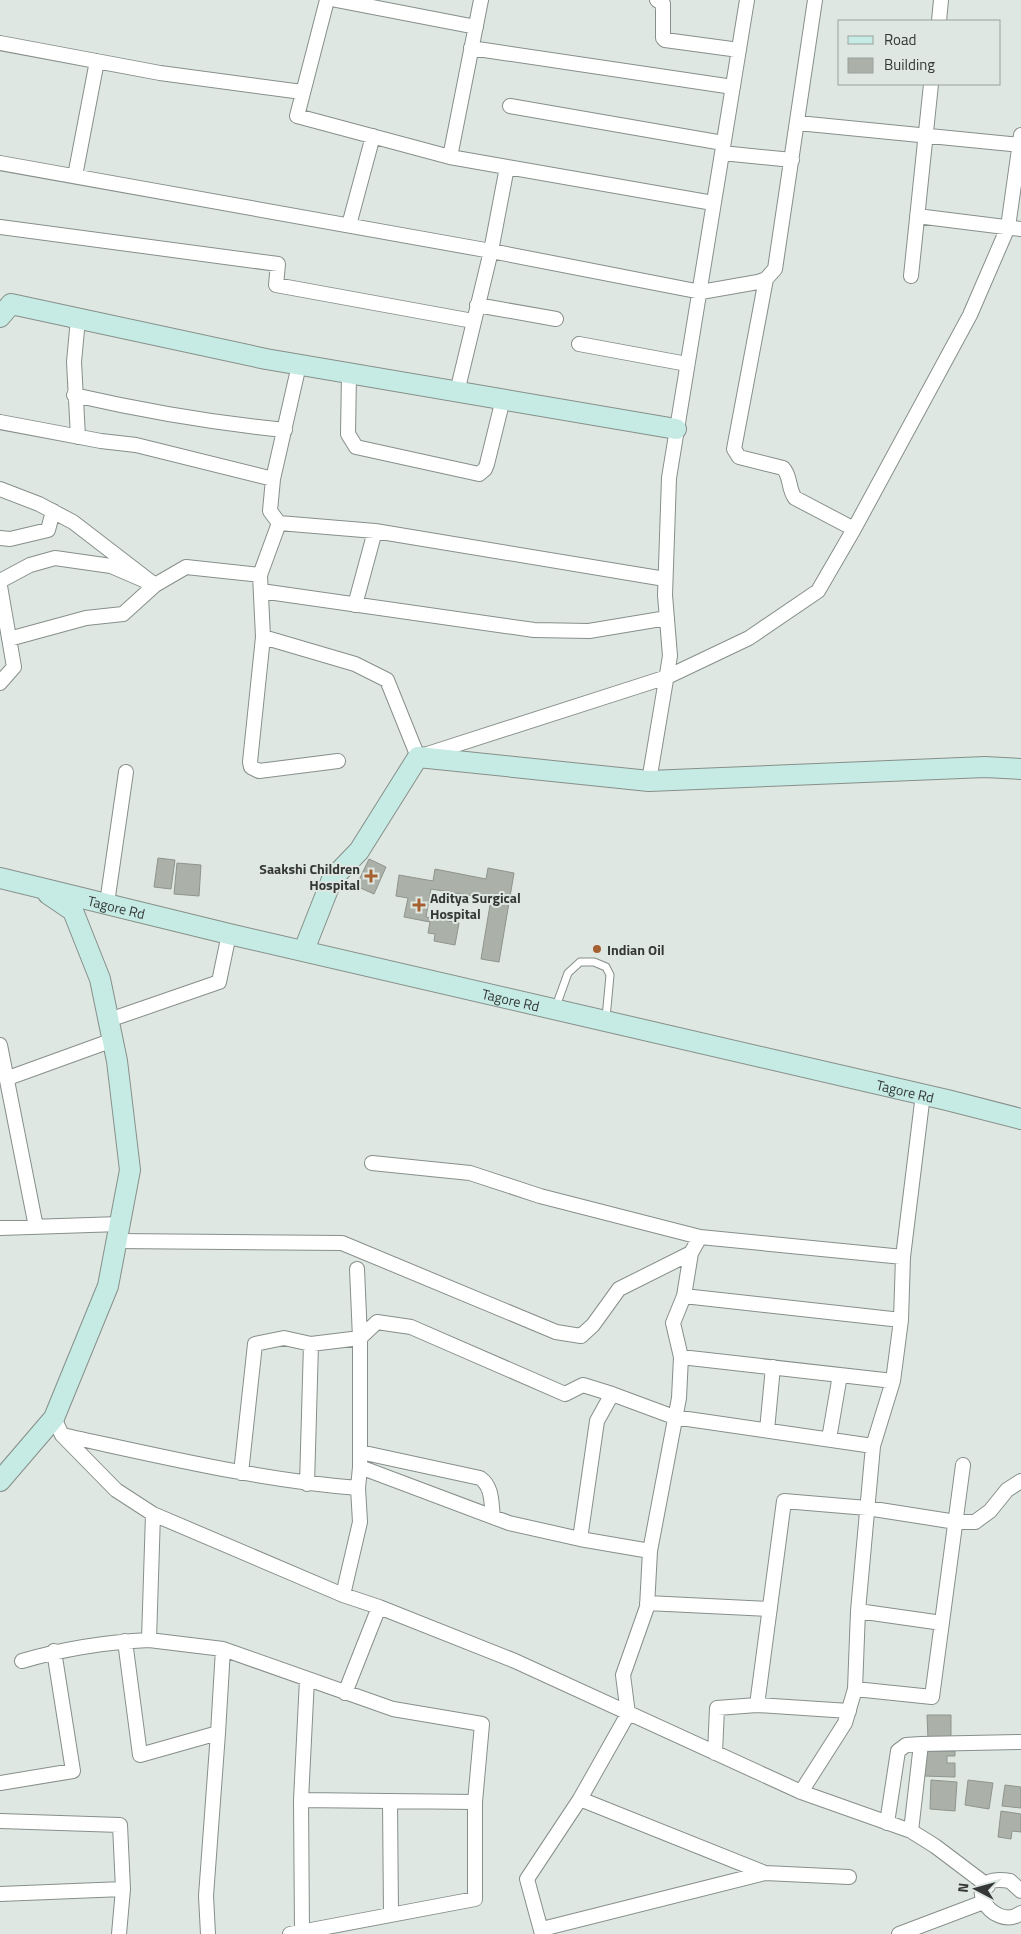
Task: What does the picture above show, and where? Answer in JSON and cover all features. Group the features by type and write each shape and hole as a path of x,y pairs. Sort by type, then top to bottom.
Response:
{"street":[{"path":"327,0 297,116 450,157 713,203"},
{"path":"336,0 476,27"},
{"path":"450,157 481,0"},
{"path":"657,0 663,4 663,38 665,40 739,50"},
{"path":"649,781 670,656 665,579 669,478 748,0"},
{"path":"815,0 775,269 766,279 734,449 739,457 782,468 787,474 791,493 795,498 854,530"},
{"path":"938,20 941,0"},
{"path":"0,43 160,72 302,92"},
{"path":"471,48 733,87"},
{"path":"75,176 97,61"},
{"path":"911,276 932,85"},
{"path":"510,106 792,160"},
{"path":"304,950 332,879 359,851 418,756 666,677 749,638 818,591 854,530 970,315 1014,228 1020,140 926,136 798,123"},
{"path":"348,225 373,136"},
{"path":"0,163 491,251 701,292 766,279"},
{"path":"458,392 473,321 491,251 507,167"},
{"path":"917,216 1014,228"},
{"path":"0,228 278,264 276,286 473,321"},
{"path":"0,317 11,304 299,365 676,429"},
{"path":"477,305 556,319"},
{"path":"78,318 74,395 78,437"},
{"path":"579,344 687,364"},
{"path":"299,365 273,479 270,511 279,523 375,531 665,579"},
{"path":"349,374 348,434 356,447 479,474 485,469 487,464 503,400"},
{"path":"74,395 214,424 285,430"},
{"path":"0,422 78,437 136,445 273,479"},
{"path":"0,489 74,522 155,585"},
{"path":"0,538 10,539 48,530 53,511"},
{"path":"279,523 260,574 262,637 250,762 252,767 259,771 338,761"},
{"path":"355,605 375,531"},
{"path":"0,580 30,565 55,558 110,566 155,585"},
{"path":"9,639 86,618 123,614 155,585 186,567 260,574"},
{"path":"0,586 14,667 0,684"},
{"path":"260,591 534,630 590,631 667,618"},
{"path":"262,637 355,664 387,680 418,756"},
{"path":"418,756 649,781 985,767 1021,769"},
{"path":"107,903 126,772"},
{"name":"Tagore Rd","path":"0,878 229,934 923,1094 1021,1119"},
{"path":"0,1481 58,1426 108,1286 130,1170 113,1040 100,979 73,911 36,886"},
{"path":"109,1020 218,982 229,934"},
{"path":"8,1078 113,1040"},
{"path":"1,1052 8,1078 36,1226"},
{"path":"801,1792 845,1723 855,1689 858,1611 873,1446 893,1381 901,1320 902,1257 923,1094"},
{"path":"372,1163 470,1173 540,1196 700,1238 902,1257"},
{"path":"0,1228 36,1226 118,1233 342,1243 556,1332 581,1336 593,1325 619,1289 691,1253"},
{"path":"700,1238 691,1253 684,1296 674,1323 680,1357 679,1398 650,1551 646,1603 623,1675 628,1714 580,1799 527,1879 542,1931 765,1873 849,1877"},
{"path":"343,1595 360,1522 358,1488 360,1467 360,1338 357,1269"},
{"path":"684,1296 901,1320"},
{"path":"241,1473 255,1344 284,1338 311,1344 360,1338 377,1322 411,1327 565,1394 583,1385 674,1417 873,1446"},
{"path":"308,1484 311,1344"},
{"path":"680,1357 893,1381"},
{"path":"767,1430 773,1368"},
{"path":"829,1439 840,1375"},
{"path":"580,1539 597,1421 612,1394"},
{"path":"58,1426 241,1473 308,1484 358,1488"},
{"path":"58,1426 116,1490 153,1514 343,1595 379,1607 515,1661 801,1792 911,1831 935,1846 988,1886"},
{"path":"360,1452 480,1478 486,1482 489,1489 493,1518"},
{"path":"855,1689 932,1697 962,1465"},
{"path":"360,1467 509,1523 580,1539 650,1551"},
{"path":"757,1705 784,1501 867,1508 956,1522 974,1522 990,1511 1007,1490 1021,1481"},
{"path":"148,1640 153,1514"},
{"path":"646,1603 770,1609"},
{"path":"345,1693 379,1607"},
{"path":"858,1611 942,1623"},
{"path":"22,1661 54,1651 125,1641 148,1640 223,1649 393,1709 482,1724 475,1802 475,1899 296,1933 307,1679"},
{"path":"125,1641 140,1755 218,1733"},
{"path":"208,1934 206,1896 223,1649"},
{"path":"0,1783 73,1771 54,1651"},
{"path":"715,1753 717,1708 757,1705 848,1711"},
{"path":"887,1823 898,1751 906,1745 1021,1742"},
{"path":"911,1831 921,1744"},
{"path":"580,1799 765,1873"},
{"path":"301,1800 475,1802"},
{"path":"390,1801 391,1915"},
{"path":"0,1821 120,1825 123,1889 119,1934"},
{"path":"1019,1885 1003,1880 988,1886 982,1896 981,1903 986,1916 1005,1926 1021,1913"},
{"path":"0,1894 123,1889"},
{"path":"898,1934 927,1929 981,1903"}],"lane":[{"path":"555,1009 568,973 580,962 594,962 606,967 610,975 605,1021"}],"building":[{"path":"158,858 175,860 171,889 154,887"},
{"path":"369,859 386,867 374,894 356,886"},
{"path":"177,863 201,865 199,896 174,894"},
{"path":"488,868 514,873 499,962 481,959 491,899 431,889 426,917 459,923 455,945 434,941 435,934 428,933 430,922 404,917 408,898 396,896 399,875 433,881 435,869 486,879"},
{"path":"927,1715 951,1715 951,1739 928,1739"},
{"path":"923,1751 955,1751 955,1756 947,1756 947,1763 955,1763 955,1777 923,1776"},
{"path":"931,1780 957,1782 955,1811 930,1809"},
{"path":"968,1780 993,1783 989,1809 965,1805"},
{"path":"1005,1785 1021,1787 1021,1808 1002,1806"},
{"path":"1001,1811 1021,1814 1021,1832 1012,1831 1011,1839 998,1837"}],"place":[{"name":"Saakshi Children Hospital","path":"371,876"},
{"name":"Aditya Surgical Hospital","path":"419,905"},
{"name":"Indian Oil","path":"597,949"}]}
